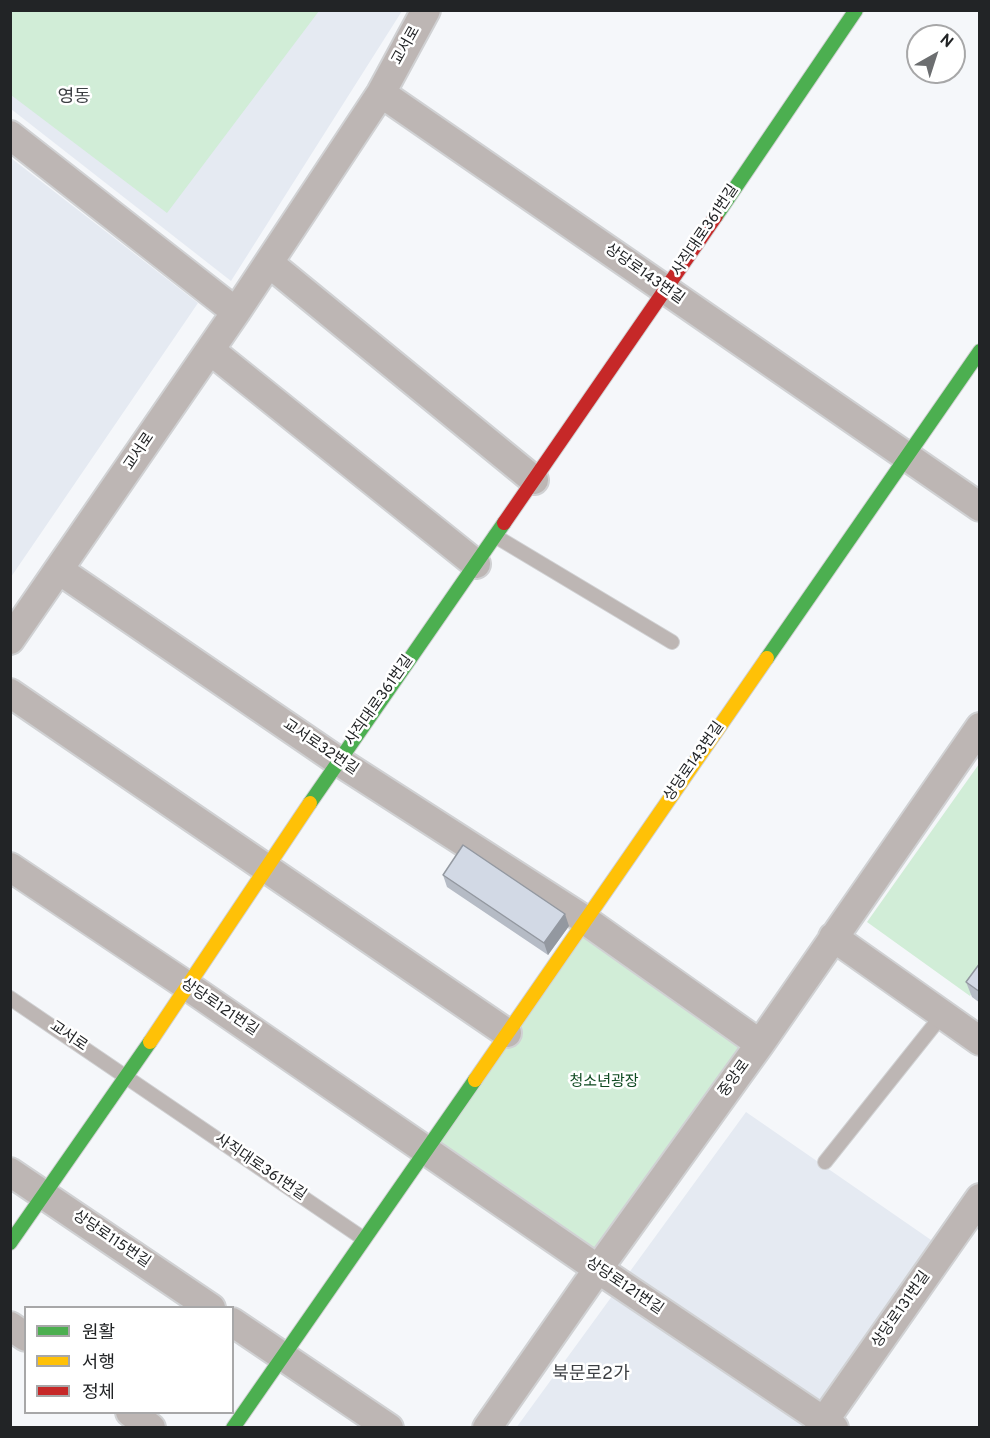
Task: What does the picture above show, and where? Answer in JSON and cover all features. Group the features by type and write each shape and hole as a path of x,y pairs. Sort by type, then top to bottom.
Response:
{"street":[{"name":"교서로","path":"10,640 269,263 381,93 426,10"},
{"name":"사직대로361번길","path":"10,1244 189,987 338,761 666,290 856,10"},
{"name":"상당로143번길","path":"381,93 980,507"},
{"path":"10,135 236,312"},
{"path":"269,263 534,480"},
{"path":"210,350 476,564"},
{"name":"상당로143번길","path":"585,920 980,351"},
{"name":"교서로32번길","path":"59,570 338,761 585,920 760,1044"},
{"path":"10,693 507,1033"},
{"name":"중앙로","path":"487,1428 760,1044 980,727"},
{"name":"상당로121번길","path":"10,867 427,1150 826,1426"},
{"path":"233,1428 585,920"},
{"path":"833,937 980,1041"},
{"name":"상당로115번길","path":"10,1172 208,1306"},
{"name":"상당로131번길","path":"826,1426 980,1198"},
{"path":"234,1323 389,1428"},
{"path":"10,1326 24,1335"},
{"path":"131,1414 151,1428"}],"lane":[{"path":"495,536 672,642"},
{"name":"교서로","path":"10,998 126,1077"},
{"path":"825,1162 943,1014"},
{"name":"사직대로361번길","path":"126,1077 364,1239"}],"shaded area":[{"path":"10,11 402,11 231,281 11,109"},
{"path":"11,158 198,303 11,577"},
{"path":"746,1112 934,1242 805,1427 516,1428"}],"green space":[{"path":"10,11 319,11 167,213 11,95"},
{"path":"979,764 980,981 970,996 867,922"},
{"name":"청소년광장","path":"586,929 733,1034 743,1058 620,1238 590,1250 435,1150"}],"building":[{"path":"463,845 565,914 544,943 443,875"},
{"path":"980,963 980,992 966,982"}],"traffic: fast":[{"path":"716,216 856,10"},
{"path":"767,658 980,351"},
{"path":"310,803 504,523"},
{"path":"10,1243 150,1042"},
{"path":"233,1428 475,1080"}],"traffic: slow":[{"path":"475,1080 767,658"},
{"path":"150,1042 310,803"}],"traffic: jam":[{"path":"504,523 716,216"}],"district":[{"name":"영동","path":"74,98"},
{"name":"북문로2가","path":"591,1375"}]}
